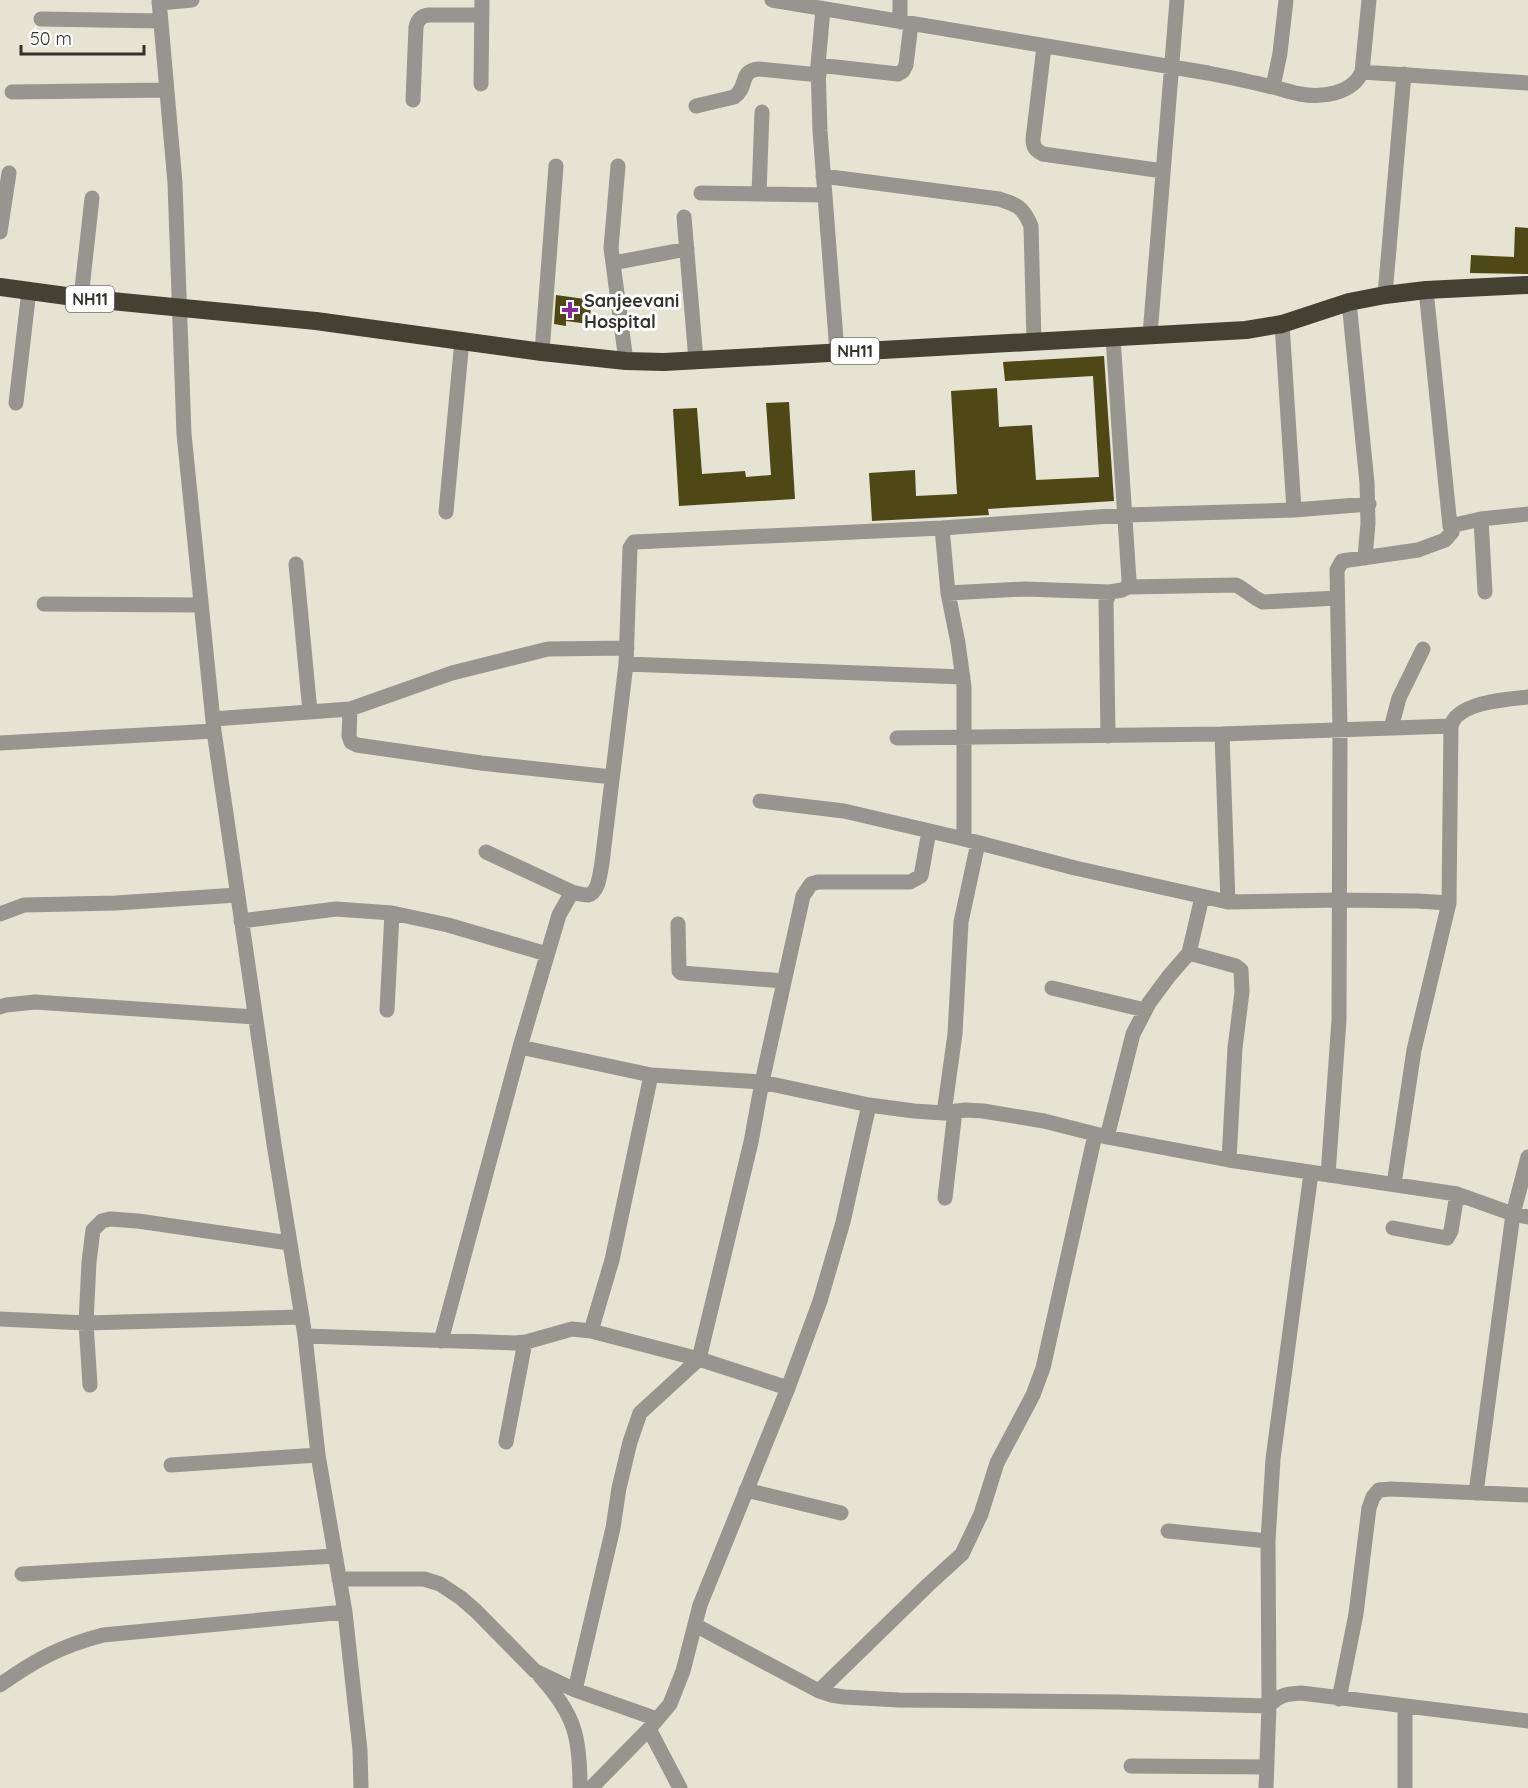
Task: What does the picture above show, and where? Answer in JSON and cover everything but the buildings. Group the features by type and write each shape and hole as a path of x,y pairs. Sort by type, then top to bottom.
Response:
{"highway":[{"name":"NH11","path":"0,287 81,298 316,321 542,352 626,361 664,362 1246,330 1282,324 1349,302 1385,296 1426,290 1528,285"}],"street":[{"path":"192,0 159,2 176,183 184,434 213,725 289,1243 305,1336 318,1455 345,1612 360,1750 361,1788"},
{"path":"772,0 813,5 1044,47 1208,73 1300,94 1324,95 1350,87 1362,72 1369,0"},
{"path":"696,106 734,97 739,93 747,72 751,70 818,70 898,74 906,65 905,23 900,0"},
{"path":"1150,335 1177,0"},
{"path":"1273,87 1280,53 1286,0"},
{"path":"813,5 824,195 837,352"},
{"path":"413,100 416,27 422,16 482,7 481,84"},
{"path":"41,19 161,21"},
{"path":"1044,47 1033,138 1036,151 1043,154 1162,171"},
{"path":"1362,72 1528,83"},
{"path":"1385,296 1404,74"},
{"path":"12,92 167,90"},
{"path":"759,194 762,112"},
{"path":"542,352 556,166"},
{"path":"618,166 611,248 626,361"},
{"path":"0,232 9,174"},
{"path":"823,176 999,199 1015,204 1026,213 1031,226 1034,341"},
{"path":"701,193 824,195"},
{"path":"81,298 92,198"},
{"path":"684,217 696,360"},
{"path":"613,263 687,249"},
{"path":"16,403 29,290"},
{"path":"1328,1175 1339,1020 1340,730 1337,570 1342,561 1418,550 1445,540 1452,532 1426,290"},
{"path":"1349,302 1369,504 1365,558"},
{"path":"1282,324 1294,510"},
{"path":"1113,337 1128,587"},
{"path":"446,512 462,340"},
{"path":"486,852 572,892 587,895 593,892 597,885 602,863 627,656 630,548 634,542 942,528 1125,515 1294,510 1369,504"},
{"path":"1450,526 1481,519 1528,514"},
{"path":"1481,519 1485,592"},
{"path":"942,528 948,594 963,676 963,738 971,841 961,922 945,1198"},
{"path":"296,564 310,712"},
{"path":"948,594 1025,589 1110,591 1128,587 1236,585 1263,602 1337,598"},
{"path":"1108,736 1106,601 1110,591"},
{"path":"44,604 201,606"},
{"path":"0,743 213,725 350,709 452,673 548,649 627,656 963,676"},
{"path":"1391,728 1399,698 1423,649"},
{"path":"1394,1184 1414,1050 1449,903 1451,726 1453,719 1460,714 1486,702 1528,697"},
{"path":"350,709 349,736 351,742 357,745 481,763 612,777"},
{"path":"897,738 1222,734 1451,726"},
{"path":"1222,734 1228,902"},
{"path":"760,801 844,811 1075,868 1228,902 1340,900 1449,903"},
{"path":"575,1690 613,1528 619,1488 630,1442 640,1413 699,1359 751,1142 803,896 811,884 818,882 910,882 916,880 921,876 929,831"},
{"path":"441,1341 547,954 559,915 572,892"},
{"path":"0,914 24,905 116,903 237,895"},
{"path":"819,1691 962,1554 972,1536 997,1463 1033,1395 1042,1368 1101,1136 1133,1034 1145,1010 1189,953 1202,897"},
{"path":"241,921 336,909 392,913 448,925 547,954"},
{"path":"387,1010 392,913"},
{"path":"678,924 679,971 681,973 784,981"},
{"path":"1189,953 1236,966 1241,970 1242,992 1235,1048 1229,1160"},
{"path":"1052,988 1145,1010"},
{"path":"0,1007 35,1002 255,1017"},
{"path":"520,1047 651,1076 762,1082 869,1105 949,1112 965,1110 993,1113 1229,1160 1457,1194 1520,1215"},
{"path":"591,1331 612,1260 651,1076"},
{"path":"591,1788 670,1704 682,1671 700,1605 788,1388 824,1290 843,1222 869,1105"},
{"path":"1476,1493 1528,1158"},
{"path":"1266,1788 1269,1706 1268,1541 1273,1460 1311,1173"},
{"path":"1392,1228 1447,1238 1451,1232 1457,1194"},
{"path":"90,1385 86,1323 89,1262 93,1230 102,1221 110,1218 138,1221 289,1243"},
{"path":"0,1319 86,1323 302,1317"},
{"path":"305,1336 525,1342 572,1329 591,1331 699,1359 788,1388"},
{"path":"506,1442 525,1342"},
{"path":"171,1465 318,1455"},
{"path":"746,1490 841,1513"},
{"path":"1340,1699 1356,1614 1369,1508 1373,1497 1379,1490 1528,1495"},
{"path":"1168,1531 1268,1541"},
{"path":"22,1574 335,1557"},
{"path":"339,1579 424,1579 440,1584 476,1611 535,1671 565,1707 573,1723 580,1759 580,1788"},
{"path":"0,1685 50,1653 103,1635 345,1612"},
{"path":"695,1625 819,1691 844,1697 899,1700 1269,1706 1284,1694 1300,1693 1528,1721"},
{"path":"535,1671 653,1724 680,1788"},
{"path":"1405,1707 1405,1788"},
{"path":"1131,1766 1267,1767"}],"place":[{"name":"Sanjeevani Hospital","path":"570,310"}]}
